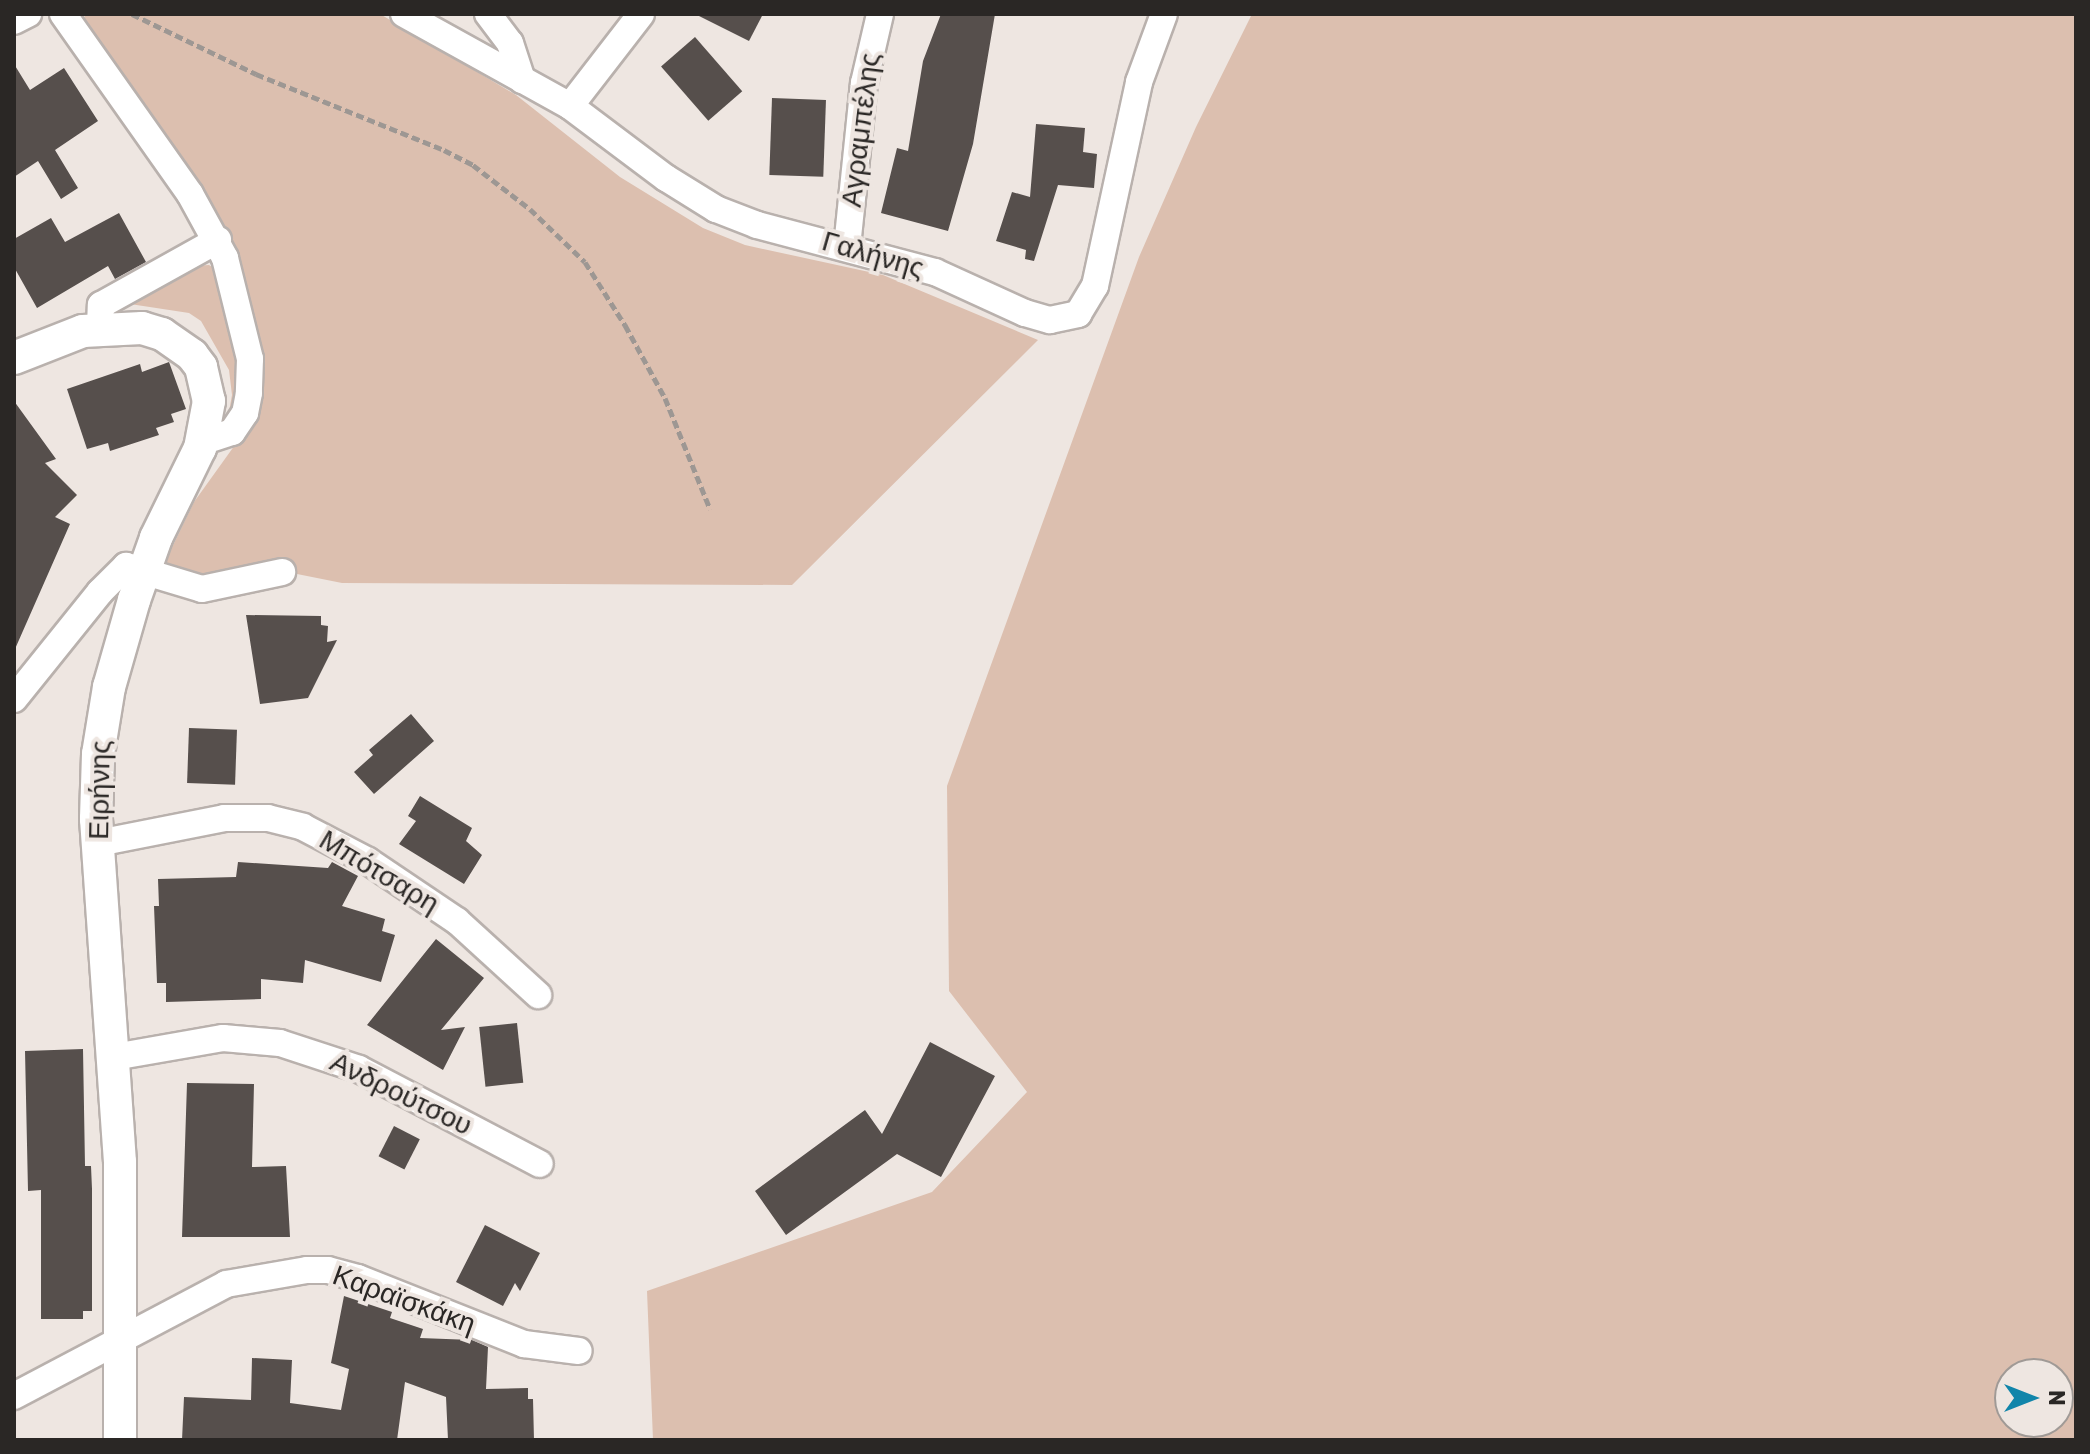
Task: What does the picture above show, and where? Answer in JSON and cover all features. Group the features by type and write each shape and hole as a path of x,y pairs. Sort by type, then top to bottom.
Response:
{"street":[{"path":"14,21 28,14"},
{"path":"63,14 218,240 241,316 250,382 246,408 238,426 227,435 202,442"},
{"name":"Γαλήνης","path":"404,14 570,106 706,204 743,220 935,272 1034,317 1060,319 1078,314 1095,286 1139,82 1164,14"},
{"path":"488,14 510,43 522,80"},
{"path":"570,106 641,14"},
{"name":"Αγραμπέλης","path":"847,247 864,83 880,14"},
{"path":"100,328 101,305 218,240"},
{"name":"Ειρήνης","path":"14,358 66,336 100,328 150,330 175,341 196,359 209,401 202,442 144,570 104,709 96,773 120,1162 120,1440"},
{"path":"14,699 113,577 129,565 172,583 202,589 282,572"},
{"name":"Μπότσαρη","path":"98,843 224,818 268,818 303,827 355,853 457,921 538,995"},
{"name":"Ανδρούτσου","path":"114,1057 223,1038 280,1043 359,1069 540,1164"},
{"name":"Καραϊσκάκη","path":"14,1396 226,1284 320,1270 358,1278 524,1344 579,1351"}],"path":[{"path":"132,14 256,74 444,150 483,172 530,209 585,262 625,325 665,398 710,509"}],"shaded area":[{"path":"85,14 380,14 516,95 620,177 703,228 745,245 883,275 1038,340 792,585 342,583 297,574 285,565 219,580 163,566 194,502 250,424 260,360 229,232 84,20"},
{"path":"1252,14 2076,14 2076,1440 653,1440 647,1291 932,1192 1027,1092 949,991 947,786 1139,257 1196,127"},
{"path":"209,265 217,270 238,350 235,414 228,417 232,395 229,370 201,321 189,313 130,304 195,266"}],"building":[{"path":"695,14 763,14 749,41"},
{"path":"941,14 995,14 973,144 948,231 881,213 897,148 908,151 923,61"},
{"path":"695,37 742,91 708,121 661,67"},
{"path":"14,64 30,90 64,68 98,121 55,150 78,188 61,199 38,161 14,177"},
{"path":"772,98 826,100 823,177 769,175"},
{"path":"1036,124 1085,128 1083,152 1097,154 1094,188 1058,185 1034,261 1025,259 1026,250 996,241 1012,192 1030,197"},
{"path":"119,213 146,262 115,279 108,266 37,308 14,267 14,239 51,218 65,242"},
{"path":"169,362 186,409 171,414 174,422 156,428 159,435 110,451 108,443 87,449 67,389 140,364 142,372"},
{"path":"14,401 56,459 45,463 77,495 55,517 70,524 15,649"},
{"path":"246,615 321,616 321,625 328,626 327,642 337,640 308,698 260,704"},
{"path":"411,714 434,741 374,794 354,772 373,755 369,750"},
{"path":"189,728 237,730 235,785 187,783"},
{"path":"420,796 472,828 466,841 482,855 464,884 399,844 416,821 408,816"},
{"path":"238,862 328,868 332,862 358,876 342,906 385,919 382,931 395,935 381,982 305,960 303,983 261,979 261,999 166,1002 166,983 157,983 154,906 159,906 158,879 236,877"},
{"path":"436,939 484,978 441,1030 465,1027 443,1070 367,1025"},
{"path":"517,1023 523,1083 485,1087 479,1027"},
{"path":"930,1042 995,1076 941,1177 897,1154 786,1235 755,1191 865,1110 882,1134"},
{"path":"83,1049 85,1166 91,1166 92,1189 92,1311 83,1311 83,1319 41,1319 41,1190 28,1191 25,1051"},
{"path":"187,1083 254,1084 252,1167 286,1166 290,1237 182,1237"},
{"path":"394,1126 420,1139 404,1169 379,1156"},
{"path":"485,1225 540,1253 520,1291 515,1283 503,1306 456,1282"},
{"path":"344,1296 392,1312 390,1318 423,1329 420,1338 472,1340 488,1347 486,1389 528,1388 528,1399 533,1399 534,1440 448,1440 446,1397 405,1382 397,1440 182,1440 184,1397 251,1400 252,1358 292,1360 290,1403 341,1410 349,1369 331,1363"}]}
